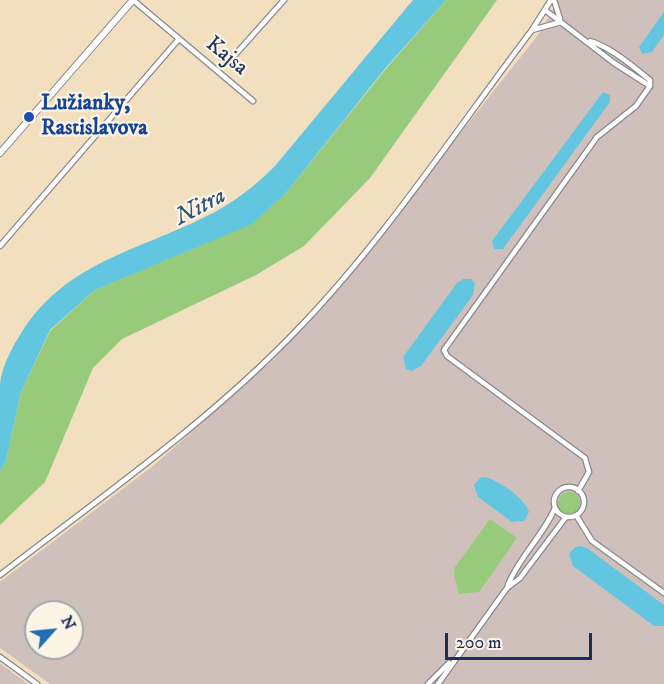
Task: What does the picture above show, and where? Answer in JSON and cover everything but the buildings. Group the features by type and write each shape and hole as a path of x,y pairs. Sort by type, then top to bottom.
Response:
{"street":[{"path":"0,153 133,0"},
{"name":"Kajsa","path":"133,0 178,40 253,100"},
{"path":"234,56 284,0"},
{"path":"0,576 192,428 298,330 338,285 394,214 552,0"},
{"path":"552,0 561,22"},
{"path":"545,10 628,73 650,86 636,106 597,137 444,350 447,356 585,458 589,472 578,491"},
{"path":"532,30 561,22"},
{"name":"Kajsa","path":"0,246 178,40"},
{"path":"438,684 507,588 513,573 549,521 555,508 554,501 560,490 572,488 578,491 583,501 580,511 576,515 566,517 520,578 507,588"},
{"path":"555,508 566,517"},
{"path":"576,515 592,540 664,593"},
{"path":"428,684 459,653"},
{"path":"0,657 37,684"}],"shaded area":[{"path":"558,0 664,0 664,684 50,684 0,648 0,582 153,466 273,360 339,287 541,31"},
{"path":"0,663 28,684 0,684"}],"green space":[{"path":"446,0 497,0 370,178 304,246 256,275 122,339 93,368 45,482 0,525 0,471 6,461 21,392 50,331 95,290 252,223 286,193 385,70"},
{"path":"569,492 577,495 580,503 577,511 569,514 561,511 558,503 561,495"},
{"path":"490,519 517,538 479,592 459,594 454,574 455,567"}],"water":[{"path":"413,0 446,0 384,70 286,193 252,224 95,290 50,330 21,392 6,461 0,471 1,377 15,343 41,307 61,288 82,273 205,217 251,188 275,166"},
{"path":"664,12 664,35 652,52 642,54 639,47"},
{"path":"603,92 610,95 610,102 503,249 494,249 492,241"},
{"path":"463,279 471,279 475,284 473,295 421,366 412,371 406,369 403,357 457,283"},
{"path":"485,477 504,486 523,501 529,512 524,521 512,522 478,497 474,485 480,478"},
{"path":"575,547 587,548 664,605 664,626 654,626 573,566 569,554"}],"place":[{"name":"Lužianky, Rastislavova","path":"29,117"}],"water label":[{"name":"Nitra","path":"201,208"}]}
